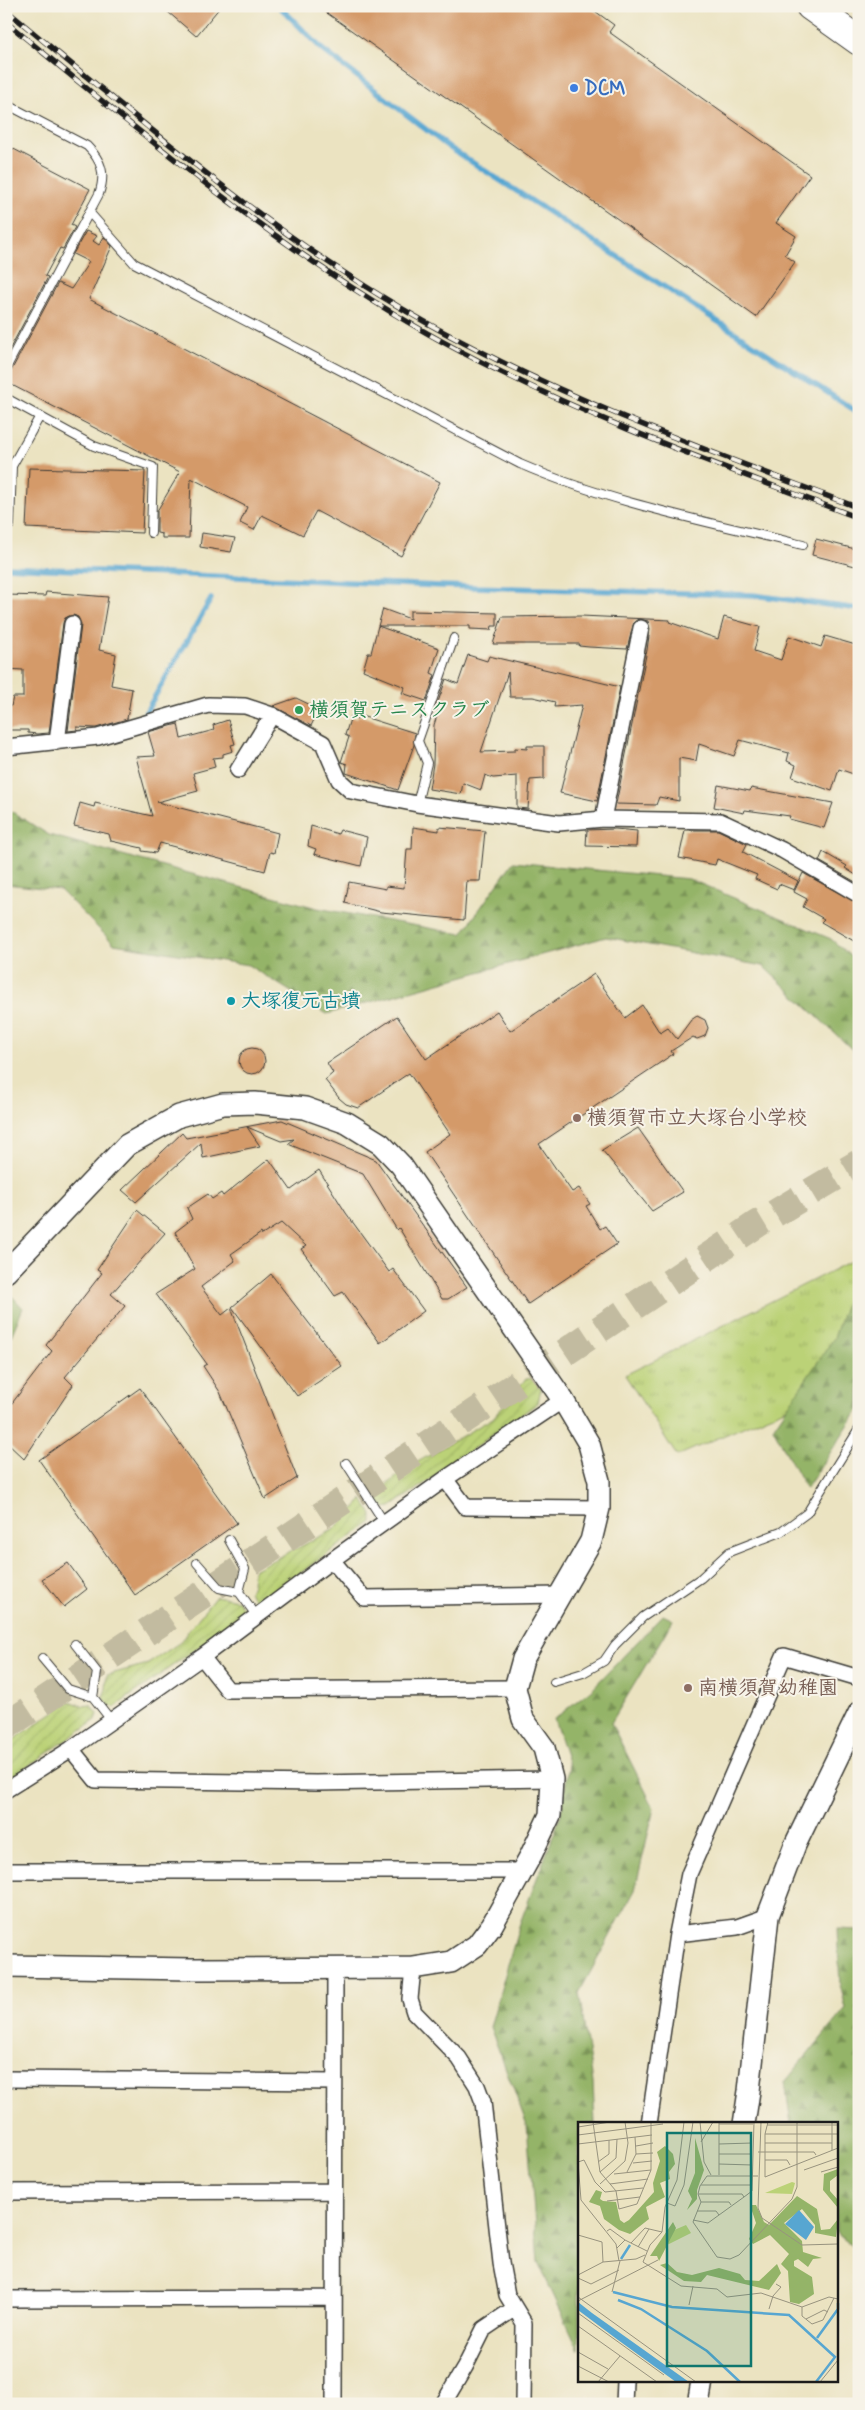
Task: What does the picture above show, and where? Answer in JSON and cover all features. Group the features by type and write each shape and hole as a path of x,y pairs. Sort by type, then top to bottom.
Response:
{"highway":[{"path":"810,6 859,41"},
{"path":"843,6 859,18"}],"street":[{"path":"57,742 72,624"},
{"path":"604,819 641,628"},
{"path":"6,747 98,737 208,705 245,706 272,715 323,744 339,780 351,791 417,804 559,823 604,819 720,821 782,850 859,895"},
{"path":"238,770 272,715"},
{"path":"6,1272 127,1145 164,1124 179,1116 222,1104 255,1103 305,1108 347,1123 381,1144 401,1164 563,1400 589,1444 599,1481 599,1508 592,1541 523,1659 515,1688 523,1719 544,1748 552,1779 550,1815 492,1925 477,1945 451,1962 413,1968 192,1969 6,1966"},
{"path":"6,1790 71,1749 202,1657 256,1615 384,1522 563,1400"},
{"path":"445,1479 466,1507 599,1508"},
{"path":"332,1560 364,1598 560,1595"},
{"path":"649,2122 677,1934 689,1874 784,1656 859,1678"},
{"path":"202,1657 228,1690 515,1688"},
{"path":"744,2122 768,1916 795,1844 859,1712"},
{"path":"71,1749 96,1780 316,1783 552,1779"},
{"path":"6,1871 522,1871"},
{"path":"677,1934 737,1927 768,1916"},
{"path":"334,2404 335,1968"},
{"path":"413,1968 410,1999 414,2012 459,2058 477,2086 482,2102 501,2263 508,2295 524,2323 524,2404"},
{"path":"6,2079 334,2082"},
{"path":"6,2192 333,2191"},
{"path":"6,2299 333,2298"},
{"path":"442,2404 465,2367 484,2328 515,2308"},
{"path":"624,2404 625,2382"},
{"path":"698,2404 702,2382"}],"lane":[{"path":"6,104 87,146 98,157 103,174 102,183 89,212 6,368"},
{"path":"89,212 134,263 520,464 548,476 609,495 804,545"},
{"path":"6,398 94,446 152,467 151,533"},
{"path":"10,525 12,466 40,416"},
{"path":"417,804 427,763 418,741 454,638"},
{"path":"554,1682 583,1673 604,1661 616,1645 643,1617 701,1578 729,1552 781,1532 807,1513 859,1429"},
{"path":"346,1463 384,1522"},
{"path":"229,1540 245,1568 240,1592"},
{"path":"197,1563 219,1588 240,1592 256,1615"},
{"path":"75,1644 97,1672 93,1697"},
{"path":"42,1658 68,1689 93,1697 111,1720"}],"green space":[{"path":"6,808 49,835 317,908 462,934 513,862 689,879 831,939 859,964 859,1056 763,966 606,937 327,1014 248,965 114,944 60,890 6,884"},
{"path":"859,1257 859,1328 814,1396 677,1456 625,1375"},
{"path":"859,1265 859,1409 806,1489 773,1428 834,1338"},
{"path":"6,1290 23,1308 6,1348"},
{"path":"533,1378 541,1388 538,1403 391,1507 383,1508 374,1495 404,1470 493,1418 526,1379"},
{"path":"363,1499 372,1515 372,1522 261,1601 255,1601 249,1592 252,1585 253,1570 333,1530"},
{"path":"216,1596 237,1600 244,1609 243,1615 115,1707 109,1706 103,1696 106,1689 107,1675 148,1664 179,1643"},
{"path":"663,1615 673,1620 611,1723 654,1808 635,1890 579,1993 593,2082 595,2122 578,2122 578,2348 538,2262 527,2125 490,2027 520,1923 560,1818 569,1765 554,1719 592,1689"},
{"path":"70,1701 83,1706 91,1705 98,1714 96,1720 6,1781 6,1745"},
{"path":"837,1929 859,1930 859,2251 838,2235 838,2122 791,2122 785,2082 846,2008 840,1985"}],"building":[{"path":"161,6 221,6 196,36"},
{"path":"317,6 588,6 614,25 609,32 810,175 776,223 796,236 785,255 795,262 756,317"},
{"path":"6,145 90,189 71,225 75,227 63,249 60,248 45,276 48,277 6,356"},
{"path":"86,231 97,236 93,241 99,245 104,237 112,246 89,299 440,482 401,556 316,511 303,535 262,515 254,530 240,523 247,507 191,478 189,538 162,538 162,534 157,533 157,511 180,472 6,382 6,374 11,371 58,283 71,289 89,262 73,254"},
{"path":"29,468 145,471 142,533 26,528"},
{"path":"202,533 235,538 231,552 200,547"},
{"path":"816,539 859,550 859,567 812,555"},
{"path":"46,592 108,597 99,650 116,654 111,685 132,689 127,719 96,728 77,727 77,730 68,731 81,625 78,617 73,615 65,618 63,623 49,733 37,734 28,733 28,730 6,730 6,706 11,706 13,697 23,697 23,670 6,669 6,595 45,596"},
{"path":"383,609 410,619 410,611 497,613 497,626 492,626 491,630 470,629 470,626 378,626"},
{"path":"581,616 670,620 669,622 718,639 724,617 760,627 754,651 781,660 789,636 821,647 825,636 859,646 859,776 839,769 832,791 792,777 796,765 787,761 789,753 740,740 734,756 699,744 696,761 679,758 679,801 659,797 656,805 616,804 647,650 650,629 648,621 638,619 634,622 627,649 579,646 580,644 493,644 502,617"},
{"path":"378,626 439,648 431,673 435,675 426,701 402,693 405,687 363,670 368,653 371,653"},
{"path":"468,655 487,661 489,656 620,687 597,801 560,793 582,705 554,707 555,702 533,697 510,697 508,672 481,752 515,751 515,748 527,749 527,746 544,746 544,779 530,780 528,809 517,808 517,776 493,778 485,775 481,790 463,783 461,794 429,789 433,764 434,725 440,706 437,705 446,679 458,684"},
{"path":"296,698 319,709 311,726 273,706"},
{"path":"358,715 415,733 414,745 398,790 346,773 347,764 341,762 349,737 345,735 351,716 357,719"},
{"path":"228,720 235,744 231,745 233,751 223,754 223,757 213,758 215,767 193,773 198,791 157,802 278,833 274,853 270,852 265,871 160,843 156,853 142,851 142,848 111,841 109,834 74,826 80,803 94,807 95,803 152,816 136,757 155,756 148,732 178,724 181,739 214,730 213,725"},
{"path":"718,785 750,791 751,788 833,803 824,828 789,819 790,816 745,810 744,813 714,807"},
{"path":"311,826 338,834 340,830 367,837 361,866 314,854 316,849 308,846"},
{"path":"413,827 439,831 439,827 485,831 480,881 467,881 464,920 381,912 345,903 349,882 386,889 386,886 404,888 407,849 412,849"},
{"path":"615,829 637,831 636,847 586,846 587,830"},
{"path":"685,830 718,830 747,844 743,852 798,881 794,890 779,884 777,889 755,879 757,875 717,859 715,865 679,858"},
{"path":"823,852 847,866 845,868 859,877 859,884 819,861"},
{"path":"803,873 859,904 859,944 821,922 824,919 803,907 807,899 794,892"},
{"path":"594,974 625,1018 642,1005 660,1033 668,1028 677,1039 691,1020 697,1016 705,1020 708,1028 705,1036 697,1039 693,1037 671,1051 673,1054 539,1144 572,1192 579,1188 590,1204 586,1206 600,1229 605,1226 617,1244 528,1304 425,1152 450,1134 409,1073 358,1108 346,1104 325,1080 333,1073 327,1063 397,1016 426,1059 497,1011 510,1031"},
{"path":"252,1048 261,1052 265,1061 261,1070 252,1074 243,1070 239,1061 243,1052"},
{"path":"282,1120 376,1160 467,1287 448,1299 442,1299 399,1228 397,1230 363,1174 288,1144 294,1139 281,1141 247,1127 260,1146 203,1158 201,1143 136,1202 122,1190 182,1133 186,1138"},
{"path":"638,1128 683,1192 652,1211 602,1150"},
{"path":"269,1159 291,1190 319,1170 346,1213 389,1272 393,1269 424,1311 380,1343 343,1292 335,1296 301,1249 306,1246 281,1223 262,1235 261,1233 231,1254 235,1261 201,1287 222,1315 231,1308 297,1478 265,1499 220,1392 203,1366 207,1364 156,1294 195,1269 175,1232 192,1219 187,1208 208,1194 212,1199 221,1193 223,1196"},
{"path":"137,1210 165,1233 111,1294 125,1306 65,1377 73,1385 24,1459 6,1442 6,1411 52,1351 46,1345 102,1273 97,1270"},
{"path":"271,1274 342,1366 297,1396 232,1307"},
{"path":"140,1388 237,1523 135,1595 39,1460"},
{"path":"68,1563 87,1589 64,1607 42,1579"}],"waterway":[{"path":"279,6 323,50 450,148 859,413"},
{"path":"6,567 441,586 753,595 859,609"},
{"path":"143,717 211,599"}],"tunnel":[{"path":"6,1726 757,1224 859,1163"}],"railway":[{"path":"6,10 220,184 331,264 389,301 449,335 549,385 703,449 859,508"},
{"path":"6,22 218,193 273,234 386,309 495,369 597,416 649,438 859,518"}],"place":[{"name":"DCM","path":"574,88"},
{"name":"横須賀テニスクラブ","path":"299,710"},
{"name":"大塚復元古墳","path":"231,1001"},
{"name":"横須賀市立大塚台小学校","path":"577,1118"},
{"name":"南横須賀幼稚園","path":"688,1688"}]}
